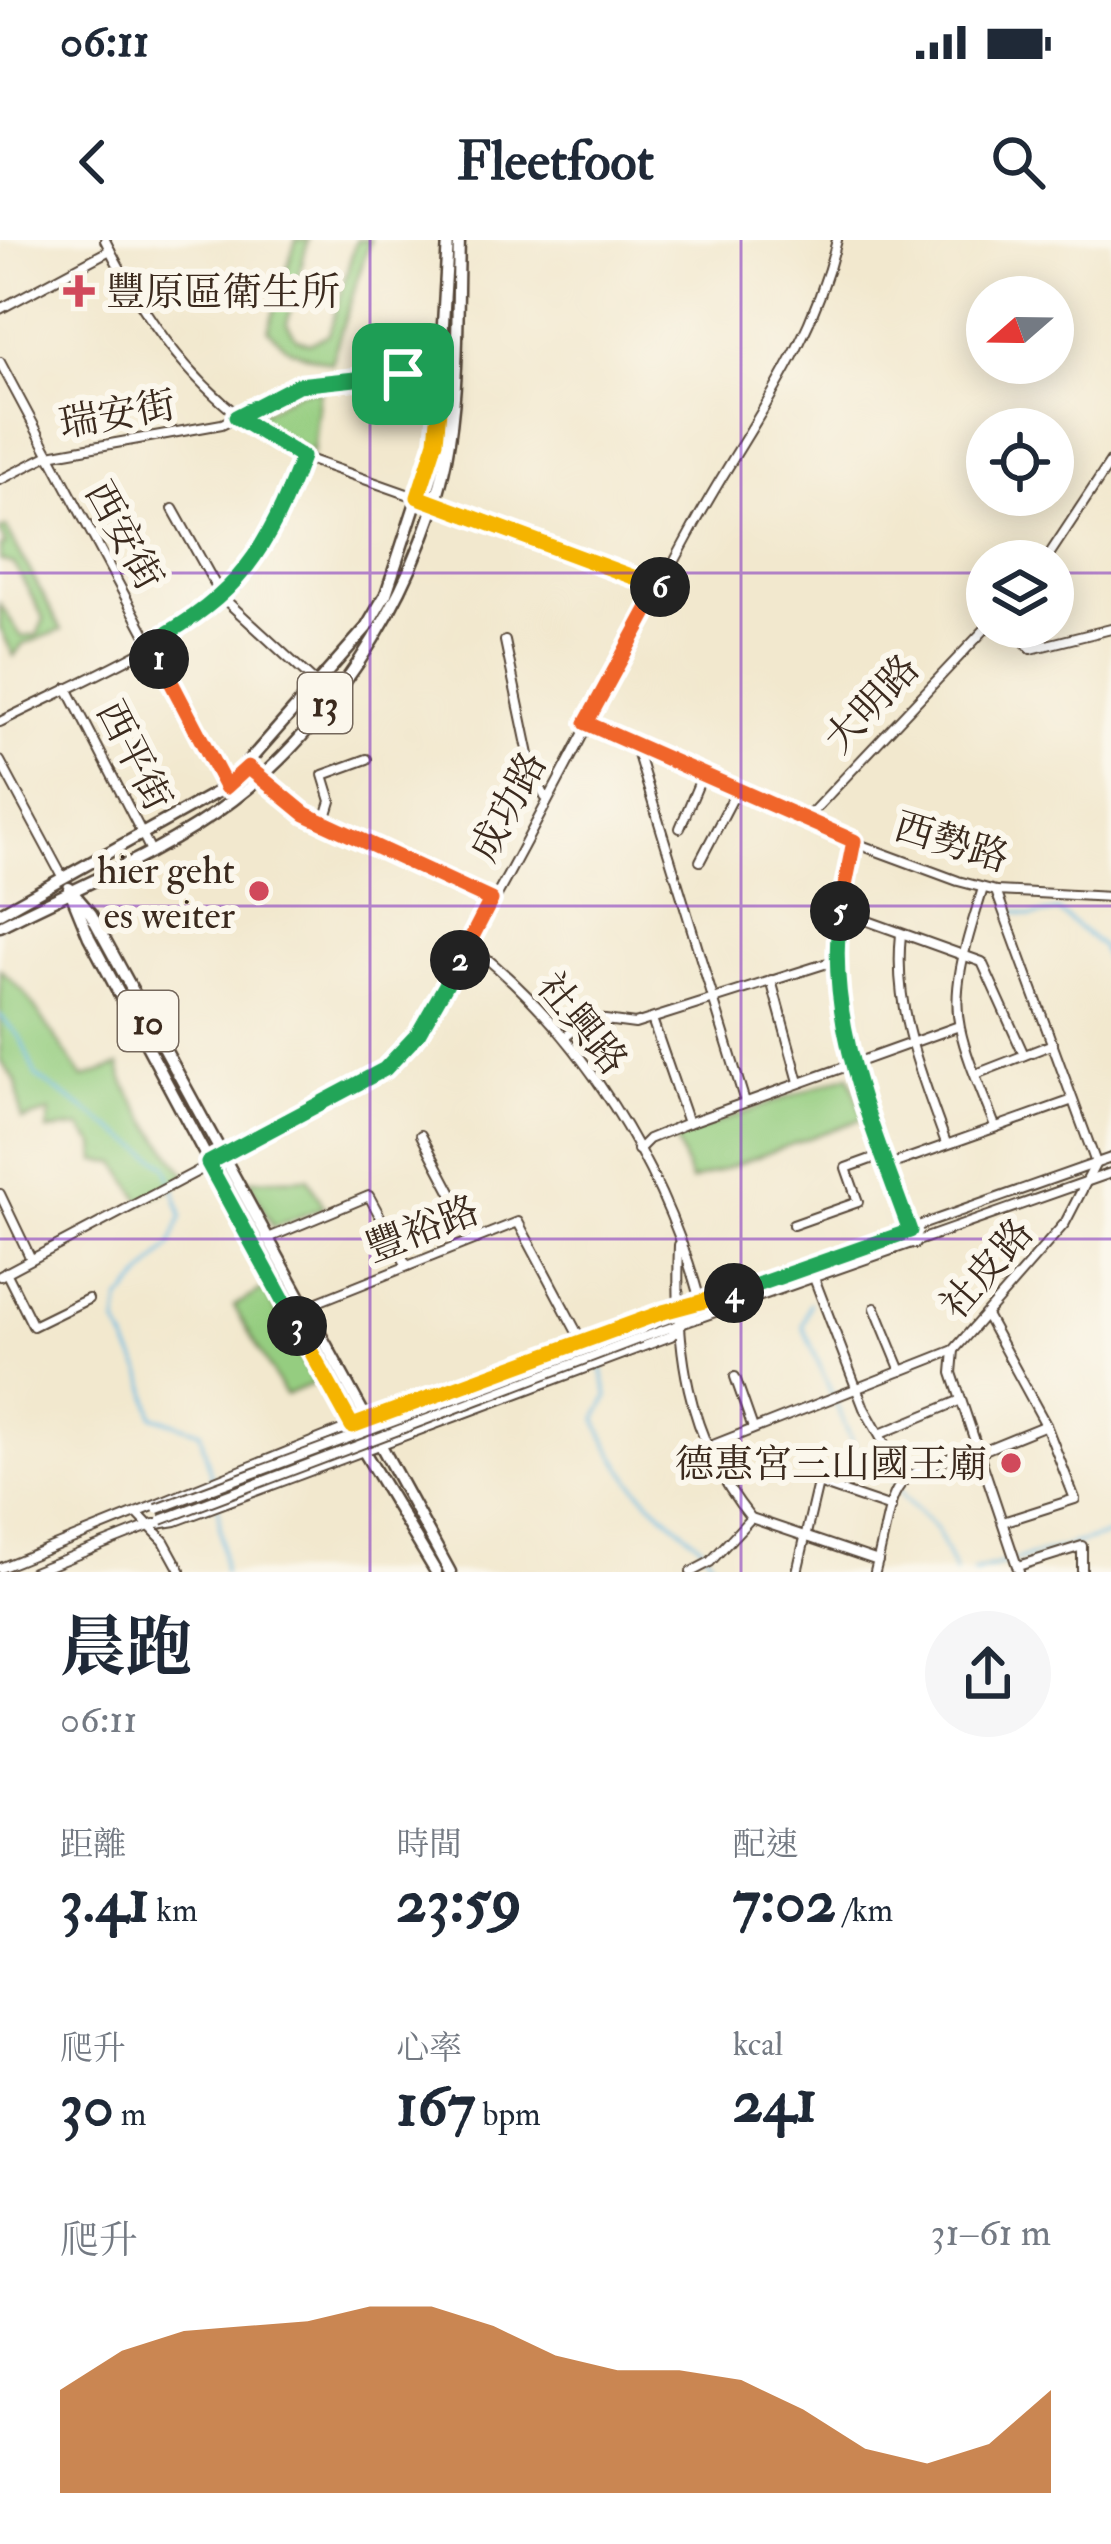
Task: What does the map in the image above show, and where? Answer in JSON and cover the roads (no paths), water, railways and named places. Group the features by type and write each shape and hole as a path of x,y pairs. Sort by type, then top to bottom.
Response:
{"main road":[{"name":"13","path":"0,926 235,799 330,697 386,626 449,443 448,240"},
{"name":"13","path":"0,913 226,787 319,686 383,600 436,441 448,379 459,240"},
{"name":"10","path":"63,878 208,1163 363,1450 436,1572"},
{"name":"10","path":"70,890 91,914 376,1445 450,1572"}],"street":[{"name":"成功路","path":"3,1274 364,1083 397,1058 418,1034 662,584 799,350 821,304 837,240"},
{"path":"0,309 108,245 154,330 236,417 302,457 662,584"},
{"name":"西安街","path":"0,362 235,799"},
{"name":"瑞安街","path":"0,480 49,455 222,424 298,385 403,374 448,379"},
{"path":"0,722 150,643 222,597 241,579 302,457"},
{"path":"1059,540 1111,461"},
{"path":"173,509 222,597 330,697"},
{"path":"1074,638 1111,629"},
{"path":"506,640 524,739 538,791 545,797"},
{"name":"大明路","path":"802,822 967,648"},
{"name":"西平街","path":"67,688 150,849"},
{"name":"西勢路","path":"586,723 802,822 983,888 1111,897"},
{"path":"635,746 745,1102"},
{"path":"325,824 331,802 323,775 367,759"},
{"path":"0,760 63,878"},
{"path":"248,767 282,800 325,824 491,900"},
{"path":"680,828 702,776"},
{"path":"700,861 736,792"},
{"path":"854,841 833,961 851,1064 915,1244"},
{"path":"983,888 964,956 959,1026 994,1126"},
{"path":"996,891 1096,1163"},
{"path":"840,911 982,962 991,973 1024,1055"},
{"path":"901,934 897,973 910,1043 946,1143"},
{"name":"社興路","path":"469,944 565,1037 638,1150 680,1237 701,1304"},
{"path":"565,1037 590,1018 635,1024 833,961"},
{"path":"770,980 799,1082"},
{"path":"652,1019 688,1123"},
{"path":"638,1150 649,1139 688,1123 959,1026"},
{"path":"976,1074 1053,1044"},
{"path":"887,1166 1070,1101"},
{"path":"421,1136 476,1239"},
{"path":"793,1225 858,1202 845,1168 882,1155"},
{"path":"0,1568 352,1426 1111,1158"},
{"name":"社皮路","path":"1019,1569 952,1373 954,1350 1064,1222 1096,1163"},
{"path":"137,1513 640,1334 682,1327 1111,1174"},
{"path":"0,1194 31,1259"},
{"path":"266,1239 369,1196 407,1266"},
{"name":"豐裕路","path":"290,1313 518,1222 582,1342"},
{"path":"680,1237 677,1311 686,1394 708,1447 752,1518 876,1567 902,1475 856,1388 814,1278"},
{"path":"3,1274 33,1325 88,1299"},
{"path":"152,1525 176,1521 671,1336 701,1304"},
{"path":"875,1308 901,1370"},
{"path":"33,1572 640,1334 677,1311"},
{"path":"987,1317 1046,1426 1075,1499 1006,1521"},
{"path":"708,1447 954,1350"},
{"path":"735,1378 753,1428"},
{"path":"880,1434 962,1400"},
{"path":"902,1475 1046,1426"},
{"path":"796,1572 818,1483 891,1508"},
{"path":"137,1513 152,1525 181,1572"},
{"path":"691,1572 710,1562 752,1518"},
{"path":"1019,1569 1082,1546 1082,1572"}],"waterway":[{"path":"1010,910 1031,916 1058,911 1101,946 1111,973"},
{"path":"0,1015 21,1039 36,1076 167,1166 182,1216 170,1246 120,1301 117,1324 143,1375 153,1416 200,1432 212,1479"},
{"path":"810,1303 803,1326 856,1451 889,1473 904,1498 936,1529 955,1572"},
{"path":"601,1367 608,1396 596,1419 607,1444 641,1492 700,1545 717,1572"},
{"path":"218,1506 224,1572"},
{"path":"973,1572 1111,1534"}],"place":[{"name":"豐原區衛生所","path":"79,291"},
{"name":"hier geht es weiter","path":"259,891"},
{"name":"德惠宮三山國王廟","path":"1011,1463"}]}
